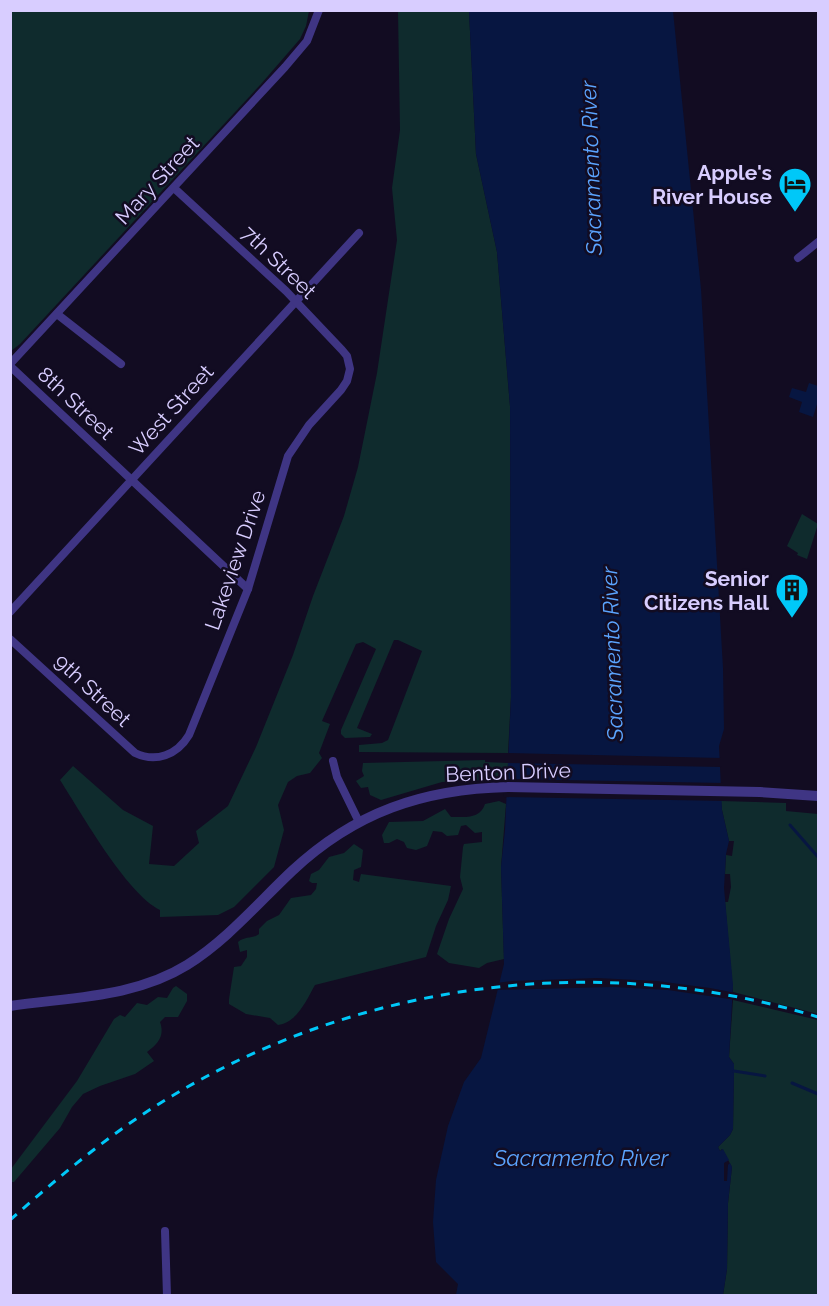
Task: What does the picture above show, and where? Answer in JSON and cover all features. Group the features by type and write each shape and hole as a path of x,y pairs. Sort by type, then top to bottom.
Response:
{"street":[{"name":"Mary Street","path":"10,365 299,51 312,31 319,12"},
{"name":"7th Street","path":"174,188 286,291 342,350 347,357 350,369"},
{"name":"West Street","path":"10,612 359,233"},
{"path":"798,258 819,242"},
{"path":"57,314 121,364"},
{"name":"8th Street","path":"10,365 248,589"},
{"name":"Lakeview Drive","path":"155,758 172,754 179,749 189,735 248,589 288,456 309,425 341,390 347,381 350,369"},
{"name":"9th Street","path":"10,639 129,748 143,757 155,758"},
{"path":"333,761 337,777 359,822"},
{"name":"Benton Drive","path":"10,1006 115,993 139,986 186,966 229,933 327,841 359,822 414,799 476,788 508,787 760,792 819,796"},
{"path":"165,1231 167,1296"}],"green space":[{"path":"10,11 309,11 300,39 261,84 11,351"},
{"path":"398,11 469,11 476,154 497,252 510,406 511,697 508,753 359,752 359,745 382,743 388,740 422,651 394,640 357,728 372,734 370,737 345,738 341,730 376,649 363,642 356,644 322,721 330,724 319,753 322,758 310,773 297,776 288,782 278,805 284,830 274,867 234,907 218,915 160,917 160,910 147,901 119,870 60,780 73,766 123,810 153,826 149,864 174,866 199,843 196,831 228,806 256,747 293,655 344,516 358,467 377,373 397,240 392,188 400,130"},
{"path":"802,514 818,524 807,559 797,555 798,553 787,546"},
{"path":"485,760 485,762 508,763 507,779 442,782 381,800 370,795 368,787 361,788 356,781 364,776 363,763"},
{"path":"499,801 506,804 501,867 504,959 487,963 479,968 449,963 437,954 449,919 463,889 460,877 463,847 464,844 482,842 482,832 475,833 466,825 461,826 458,835 447,836 442,832 433,831 427,846 416,850 407,848 404,842 397,839 384,843 382,835 389,822 423,821 445,809 451,817 472,816 480,812 485,804"},
{"path":"721,801 786,803 786,811 818,814 818,1014 733,992 725,902 728,902 731,887 730,874 725,874 726,855 732,856 734,841 729,841"},
{"path":"354,844 363,850 361,867 354,870 353,880 359,882 361,874 451,886 448,900 436,926 426,957 315,985 296,1015 291,1020 278,1025 270,1018 246,1014 229,1004 234,967 241,966 247,957 247,950 240,952 238,942 259,934 259,929 267,921 279,915 291,898 311,895 317,883 309,881 311,874 319,870 329,857 344,853"},
{"path":"176,986 187,994 187,1001 178,1017 165,1017 160,1022 162,1031 160,1039 147,1052 154,1061 135,1074 83,1094 72,1107 60,1128 14,1182 11,1182 11,1169 77,1081 114,1019 120,1015 125,1017 137,1003 147,1005 158,997 167,998"},
{"path":"733,1000 818,1020 818,1295 723,1295 727,1269 728,1203 732,1167 722,1149 720,1151 718,1147 733,1129 734,1064 729,1057"}],"water":[{"name":"Sacramento River","path":"469,11 673,11 701,289 723,668 724,729 719,746 722,810 729,841 724,888 733,985 729,1057 734,1064 734,1073 733,1129 718,1147 720,1151 723,1149 729,1160 724,1163 724,1181 727,1181 730,1163 732,1167 728,1203 727,1269 723,1295 456,1295 458,1284 436,1262 433,1222 436,1180 448,1126 464,1082 481,1058 504,964 501,867 505,830 511,697 510,406 497,252 476,154"},
{"path":"809,383 818,386 818,401 813,417 799,412 802,402 789,397 792,388 806,392"}],"pier":[{"path":"505,753 722,758 722,767 505,763"},
{"path":"504,779 724,783 724,801 503,797"},
{"path":"597,978 657,981 710,988 736,993 736,1000 668,990 613,987 495,990 496,983 513,981"}],"waterway":[{"path":"790,825 818,857"},
{"path":"734,1071 765,1076"},
{"path":"792,1083 818,1094"}],"railway":[{"path":"10,1220 88,1154 172,1096 246,1057 324,1025 405,1003 487,988 570,982 654,985 736,997 818,1017"}],"place":[{"name":"Apple's River House","path":"795,213"},
{"name":"Senior Citizens Hall","path":"792,619"}]}
